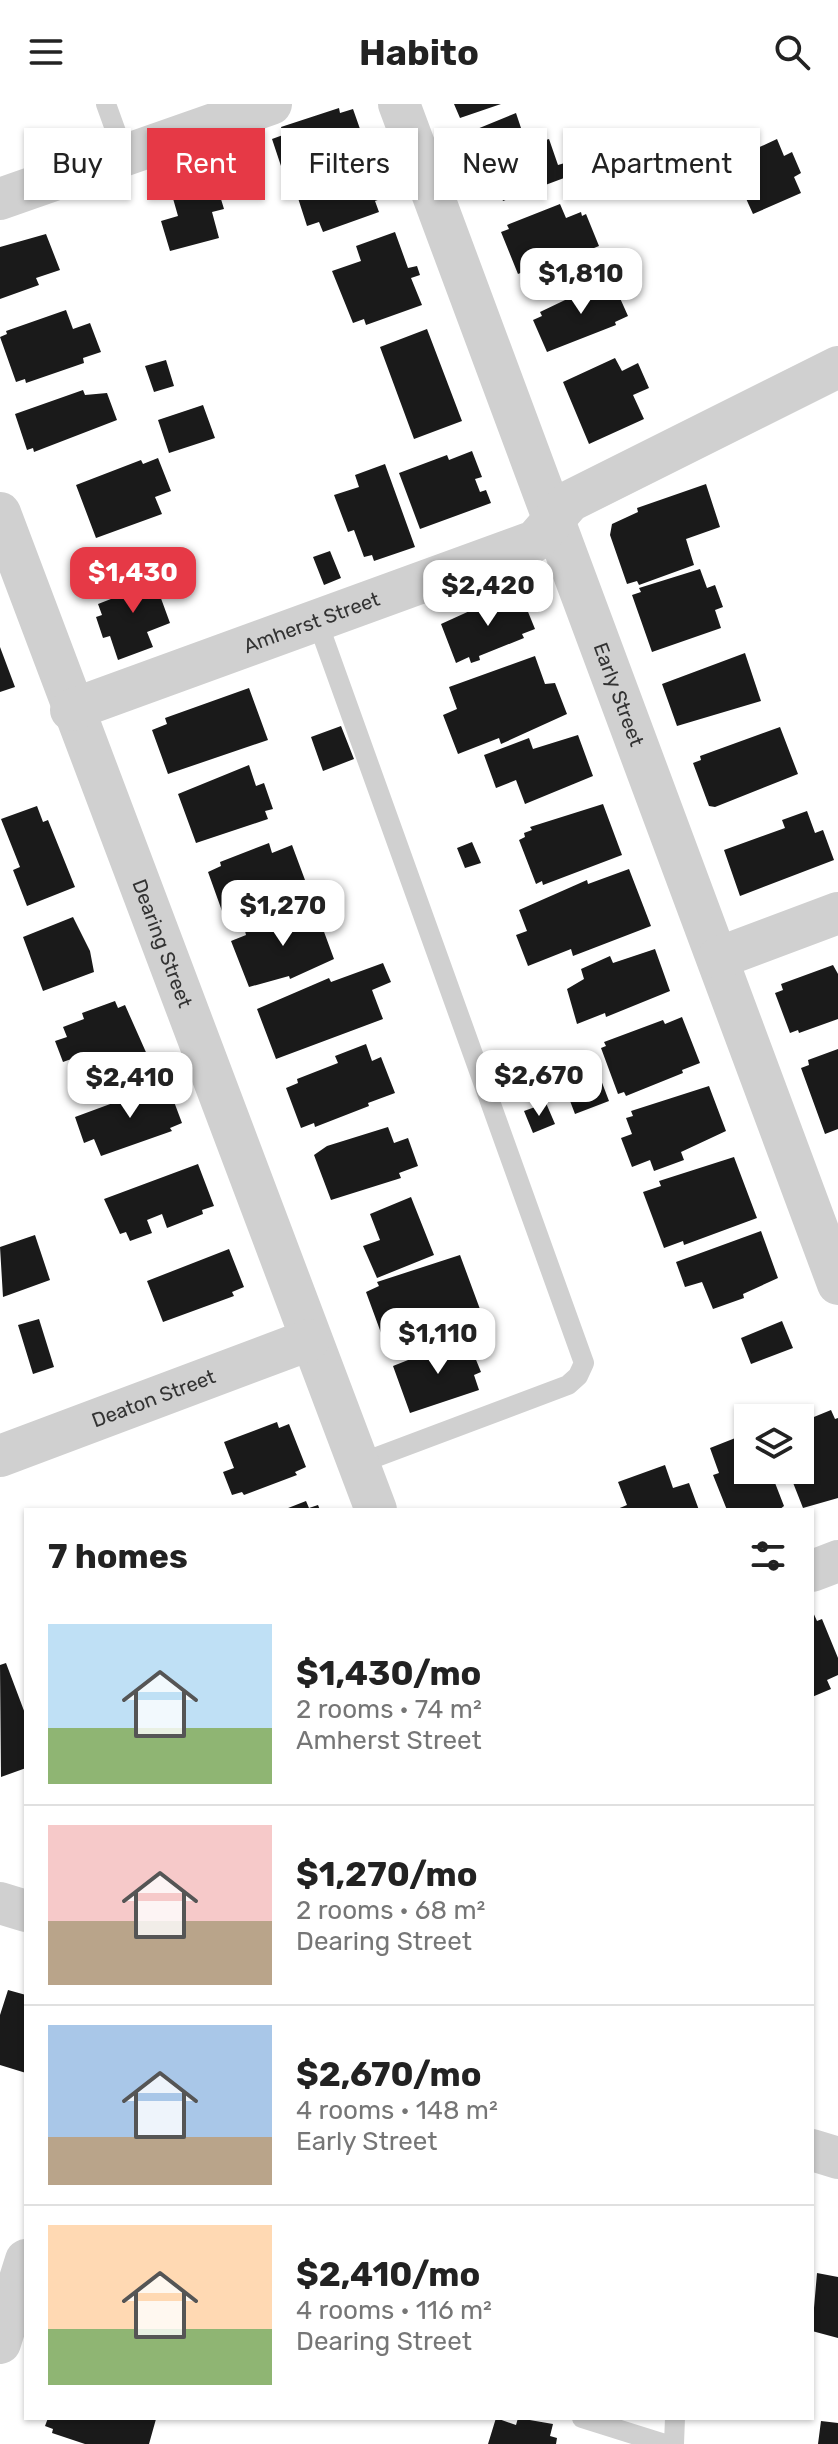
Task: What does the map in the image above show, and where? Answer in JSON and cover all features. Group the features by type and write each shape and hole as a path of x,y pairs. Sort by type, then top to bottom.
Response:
{"street":[{"path":"131,152 271,104"},
{"name":"Early Street","path":"399,104 838,1284"},
{"path":"0,199 24,190"},
{"name":"Amherst Street","path":"71,710 318,623 535,541 570,501 838,367"},
{"name":"Dearing Street","path":"0,513 71,710 375,1508"},
{"path":"718,958 838,913"},
{"name":"Deaton Street","path":"0,1456 309,1340"},
{"path":"814,1570 838,1561"},
{"path":"0,1903 24,1910"},
{"path":"814,2151 838,2158"},
{"path":"0,2343 24,2266"}],"lane":[{"path":"106,104 115,128"},
{"path":"318,623 584,1363 578,1376 568,1385 358,1464"},
{"path":"588,2420 665,2444"},
{"path":"674,2444 675,2420"}],"building":[{"path":"454,104 501,104 460,118"},
{"path":"339,108 340,113 353,109 360,128 281,128"},
{"path":"516,113 521,128 479,128"},
{"path":"281,136 281,166 272,139"},
{"path":"777,139 784,156 792,152 801,173 794,177 801,193 753,214 747,200 760,200 760,147"},
{"path":"547,140 558,165 563,164 563,178 547,184"},
{"path":"173,200 221,200 224,209 212,212 219,238 170,251 161,221 178,216"},
{"path":"299,200 378,200 375,201 379,212 323,232 319,222 307,226"},
{"path":"560,204 566,218 581,212 582,216 586,214 599,246 530,274 528,270 518,274 501,232 509,229 507,225"},
{"path":"395,232 408,268 417,266 420,275 411,278 422,305 366,325 364,319 353,323 332,271 361,261 356,246"},
{"path":"46,234 60,270 36,278 39,285 0,299 0,247"},
{"path":"611,278 628,316 615,322 616,325 547,352 533,320 542,316 540,312"},
{"path":"66,310 73,329 90,323 101,352 83,358 84,363 26,383 25,379 16,382 0,337 7,334 6,331"},
{"path":"427,329 462,421 414,439 380,347"},
{"path":"615,358 622,371 638,363 649,388 633,395 644,419 589,444 563,382"},
{"path":"166,360 174,386 154,392 145,366"},
{"path":"83,390 85,395 107,393 117,420 34,452 33,448 27,450 15,414"},
{"path":"203,405 215,438 169,453 158,420"},
{"path":"472,451 482,477 475,479 480,492 486,490 491,503 420,529 399,473 447,455 449,460"},
{"path":"158,458 171,491 155,497 162,514 96,538 76,485 141,460 143,464"},
{"path":"385,464 415,547 374,561 372,555 364,557 354,530 348,532 334,495 359,487 355,475"},
{"path":"706,484 720,527 686,539 694,565 639,585 637,581 627,584 610,535 612,524 638,512 637,508"},
{"path":"330,551 341,578 324,585 313,557"},
{"path":"700,569 707,588 715,585 723,607 715,610 721,628 652,652 632,595 641,592 639,588"},
{"path":"151,571 170,623 147,632 153,647 118,660 110,636 103,638 96,617 102,615 98,604 116,597 112,585"},
{"path":"507,594 510,602 522,597 535,629 522,634 524,638 479,656 480,660 471,663 469,657 456,663 441,624"},
{"path":"0,647 15,687 0,692"},
{"path":"745,653 761,701 677,726 662,684"},
{"path":"535,656 545,684 555,683 567,714 501,744 499,738 458,754 443,715 457,709 449,687"},
{"path":"249,688 268,740 168,774 152,730 167,724 165,718"},
{"path":"341,726 354,759 323,771 311,737"},
{"path":"780,727 798,774 715,807 709,806 693,763 701,760 700,756"},
{"path":"578,735 593,776 525,804 516,780 496,788 484,755 529,738 533,749"},
{"path":"249,765 256,786 264,783 273,809 265,811 268,819 196,843 178,794"},
{"path":"603,804 622,855 543,885 542,881 536,884 519,840 525,837 524,833 532,830 530,827"},
{"path":"37,806 43,822 48,820 75,887 27,906 13,870 20,867 1,819"},
{"path":"807,811 815,833 823,830 834,860 740,896 724,850 785,828 782,820"},
{"path":"472,842 481,863 465,868 457,848"},
{"path":"269,843 272,853 292,845 305,880 238,909 236,906 222,911 208,872 221,866 220,862"},
{"path":"629,869 651,926 573,956 571,949 528,966 516,935 527,931 519,910 587,880 588,884"},
{"path":"303,909 305,914 316,910 334,959 290,979 289,976 249,987 231,941 246,935 245,931"},
{"path":"73,917 90,951 94,972 43,991 23,937"},
{"path":"655,949 670,991 606,1017 605,1013 577,1024 567,989 584,979 581,969 610,956 613,963"},
{"path":"383,963 391,982 372,990 383,1019 276,1059 257,1009 329,978 331,982"},
{"path":"833,965 838,974 838,1019 799,1033 798,1030 790,1033 775,993 783,990 781,984"},
{"path":"115,1001 118,1008 125,1005 153,1068 98,1089 91,1070 80,1074 74,1058 63,1062 55,1041 67,1037 63,1027 84,1019 82,1013"},
{"path":"682,1017 700,1063 626,1096 624,1092 618,1094 601,1048 606,1046 604,1042 663,1020 665,1024"},
{"path":"366,1044 372,1061 381,1057 395,1093 315,1127 314,1123 301,1128 286,1088 298,1083 297,1079 338,1063 335,1056"},
{"path":"838,1049 838,1129 825,1134 801,1068 809,1065 808,1060"},
{"path":"601,1080 609,1101 575,1114 567,1093"},
{"path":"167,1083 182,1123 170,1128 172,1131 101,1156 94,1139 84,1143 75,1117"},
{"path":"709,1086 726,1131 681,1152 684,1160 654,1171 650,1160 632,1167 621,1138 632,1134 626,1118 633,1116 631,1111"},
{"path":"546,1103 555,1124 533,1133 524,1111"},
{"path":"388,1127 394,1143 408,1138 418,1166 399,1173 401,1178 331,1200 314,1155 327,1146"},
{"path":"734,1157 757,1218 684,1245 683,1241 664,1248 643,1192 661,1186 659,1181"},
{"path":"198,1164 214,1206 202,1210 203,1214 167,1228 162,1214 147,1220 152,1233 130,1241 126,1232 120,1234 104,1199"},
{"path":"411,1197 434,1255 377,1278 363,1246 380,1240 370,1214"},
{"path":"761,1231 778,1278 743,1294 744,1298 713,1309 702,1282 685,1287 676,1262"},
{"path":"35,1235 50,1280 3,1297 0,1247"},
{"path":"229,1249 244,1287 232,1292 234,1296 163,1322 147,1281"},
{"path":"460,1255 484,1320 403,1351 402,1347 388,1352 366,1292 379,1286 377,1282"},
{"path":"39,1319 54,1367 33,1374 18,1325"},
{"path":"782,1321 793,1348 751,1364 741,1338"},
{"path":"461,1339 466,1352 472,1350 481,1372 474,1375 479,1390 410,1413 393,1366"},
{"path":"831,1410 835,1419 838,1418 838,1498 803,1508 794,1484 814,1484 814,1417"},
{"path":"277,1422 279,1428 289,1424 306,1467 295,1472 297,1475 244,1495 242,1492 232,1495 223,1472 234,1468 224,1442"},
{"path":"734,1439 734,1484 775,1484 784,1506 726,1508 713,1475 719,1473 710,1448"},
{"path":"665,1465 673,1488 689,1483 698,1508 620,1508 627,1505 618,1482"},
{"path":"306,1501 309,1508 288,1508"},
{"path":"814,1614 817,1621 822,1619 838,1658 838,1675 827,1680 831,1689 814,1696"},
{"path":"6,1663 24,1711 24,1769 1,1777 0,1665"},
{"path":"8,1990 24,1994 24,2072 0,2065 0,2015"},
{"path":"817,2273 838,2277 838,2338 814,2332"},
{"path":"47,2420 156,2420 149,2444 85,2444 52,2433 53,2429 45,2426"},
{"path":"495,2420 516,2425 517,2420 553,2424 550,2436 557,2438 556,2444 488,2444"},
{"path":"821,2421 838,2423 838,2444 818,2444"}]}
